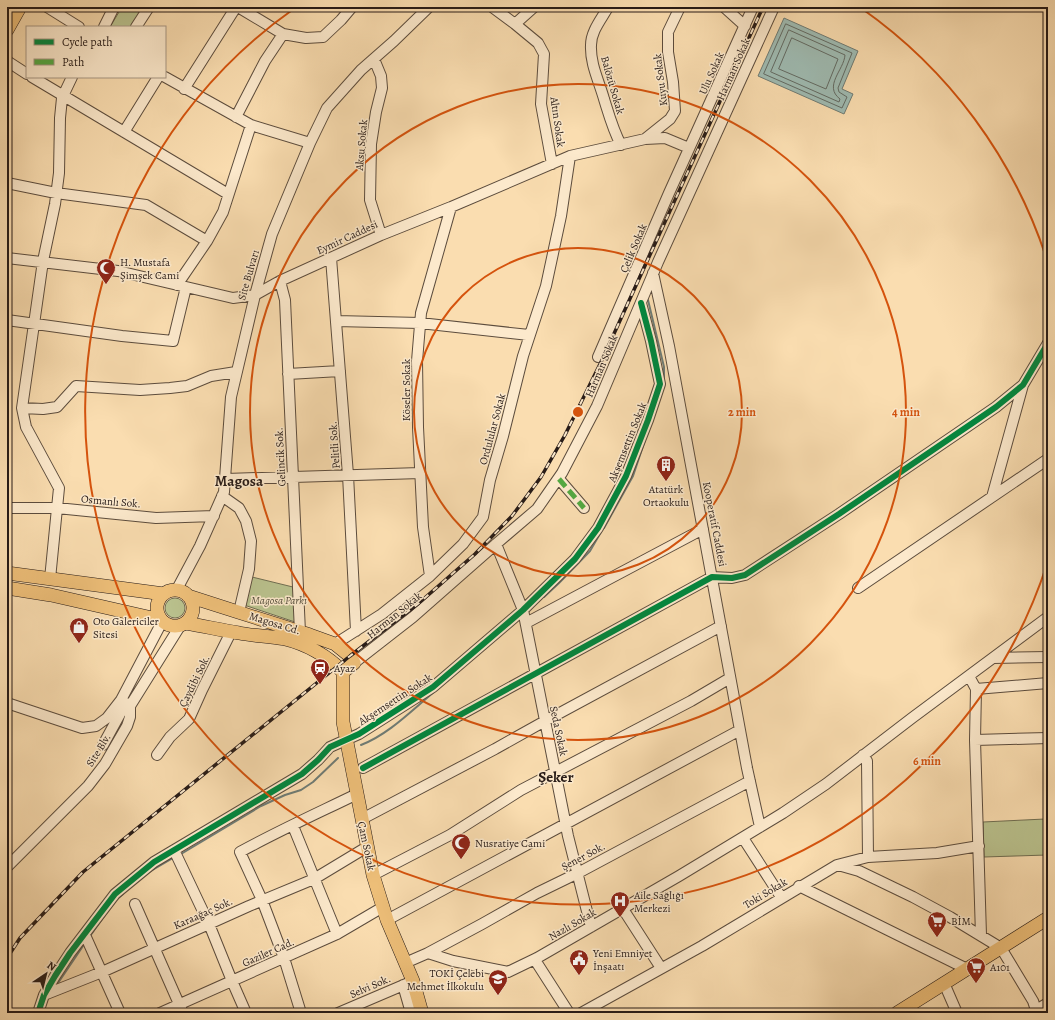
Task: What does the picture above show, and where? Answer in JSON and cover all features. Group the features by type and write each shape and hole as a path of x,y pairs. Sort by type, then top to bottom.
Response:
{"highway":[{"path":"7,13 10,7"}],"main road":[{"path":"7,30 20,7"},
{"path":"7,572 50,579 184,593 188,596 192,607 192,613 190,618 183,624 174,626 168,625 162,621 51,595 7,588"},
{"path":"162,621 157,612 157,607 160,598 170,592"},
{"name":"Magosa Cd.","path":"188,596 334,644 350,656 354,663"},
{"name":"Magosa Cd.","path":"183,624 285,640 305,646 321,655 343,672"},
{"path":"343,672 354,663"},
{"name":"Çam Sokak","path":"343,672 343,722 373,875 387,920 405,963 408,983 422,1013"},
{"path":"897,1013 1048,918"}],"street":[{"path":"47,7 77,26"},
{"path":"104,26 114,7"},
{"path":"137,26 149,7"},
{"path":"184,89 237,7 283,34 306,38 323,37 352,7"},
{"name":"Site Bulvarı","path":"170,592 200,546 224,492 231,397 254,295 272,234 304,161 310,143 327,108 361,70 428,7"},
{"name":"Altın Sokak","path":"492,7 538,43 544,54 541,104 552,164"},
{"path":"514,24 534,7"},
{"name":"Kuyu Sokak","path":"645,139 670,119 676,111 668,52 668,32 680,7"},
{"path":"724,7 745,26"},
{"name":"Ulu Sokak","path":"689,148 753,7"},
{"name":"Harman Sokak","path":"354,663 413,617 537,509 558,479 597,406 653,273 774,7"},
{"name":"Balözü Sokak","path":"606,8 594,32 591,45 592,56 598,84 604,97 613,130 621,145"},
{"path":"236,117 265,61 283,34"},
{"name":"Aksu Sokak","path":"374,59 382,76 382,88 376,112 371,144 370,200 381,235"},
{"path":"7,62 26,73"},
{"path":"34,78 228,194"},
{"path":"50,579 59,488 26,427 22,408 43,261 59,173 60,118 63,96 72,78"},
{"path":"124,132 157,78"},
{"path":"166,78 251,125 310,143"},
{"path":"7,320 34,325 173,341 181,286 222,212 251,125"},
{"name":"Eymir Caddesi","path":"7,258 43,261 118,271 233,298 254,295 272,287 280,281 381,235 570,156 645,139 665,138 689,148"},
{"name":"Çelik Sokak","path":"598,357 689,148"},
{"name":"Ordulular Sokak","path":"334,644 382,614 430,576 463,544 483,517 490,480 529,335 546,286 561,216 570,156"},
{"path":"7,183 56,193 146,205 207,240"},
{"name":"Köseler Sokak","path":"430,576 423,527 417,361 421,313 451,207"},
{"name":"Pelitli Sok.","path":"331,258 348,475 356,631"},
{"name":"Kooperatif Caddesi","path":"653,273 671,354 730,678 760,827"},
{"name":"Gelincik Sok.","path":"280,281 285,300 300,632"},
{"name":"Akşemsettin Sokak","path":"38,1013 44,995 70,953 115,894 154,862 302,774 330,747 359,734 434,687 523,610 575,559 598,528 626,476 648,420 660,384 652,341 641,303"},
{"path":"336,321 420,322 529,335"},
{"path":"992,497 1023,385 1048,343"},
{"path":"22,408 44,409 57,407 76,386 140,390 170,388 187,386 211,376 236,372"},
{"path":"288,374 340,372"},
{"path":"363,768 712,577 732,578 745,575 839,514 996,407 1023,385"},
{"path":"858,588 1048,458"},
{"path":"226,479 420,473"},
{"path":"558,479 584,508"},
{"path":"222,496 239,508 246,521 250,541 250,569 239,612"},
{"name":"Osmanlı Sok.","path":"7,508 57,508 156,518 214,516"},
{"path":"526,623 703,529"},
{"name":"Seda Sokak","path":"496,544 523,610 566,823 592,927"},
{"name":"Nazlı Sokak","path":"428,953 453,961 508,972 535,960 743,838 826,784 1048,617"},
{"name":"Site Blv.","path":"7,867 88,786 105,764 127,726 130,717 126,703 162,621"},
{"name":"Site Blv.","path":"126,703 183,624"},
{"path":"362,819 495,749 721,626"},
{"name":"Çaydibi Sok.","path":"157,755 170,737 189,719 231,632"},
{"path":"993,658 1048,657"},
{"path":"970,676 976,689 975,740 981,935"},
{"path":"373,875 450,835 521,790 691,701 730,678"},
{"path":"976,689 1048,683"},
{"path":"7,703 82,728 96,726 126,703"},
{"path":"103,745 126,703"},
{"path":"387,920 740,730"},
{"path":"975,740 1048,738"},
{"path":"863,756 867,761 868,857"},
{"name":"Şener Sok.","path":"428,953 537,893 578,873 750,781"},
{"path":"301,1013 284,958 262,900 240,852 265,838 293,826 357,794"},
{"path":"293,826 337,934"},
{"path":"743,838 781,897"},
{"name":"Toki Sokak","path":"581,1013 702,946 837,864 868,857 937,853 978,846"},
{"name":"Karaağaç Sok.","path":"44,995 102,972 262,900 314,879 367,847"},
{"path":"174,850 209,924 246,1013"},
{"path":"837,864 859,871 950,917 981,935 1000,948 1033,1001 1037,1012 1048,1004"},
{"path":"799,886 967,969"},
{"path":"135,904 182,1009"},
{"name":"Gaziler Cad.","path":"160,1013 182,1009 232,981 337,934 383,907"},
{"path":"623,908 661,968"},
{"path":"85,935 120,1013"},
{"path":"405,963 428,953"},
{"path":"535,960 569,1013"},
{"name":"Selvi Sok.","path":"338,1013 408,983"},
{"name":"Çam Sokak","path":"408,983 411,1013"},
{"path":"944,983 957,1013"}],"green space":[{"path":"122,7 145,7 133,26 111,26"},
{"name":"Magosa Parkı","path":"252,577 297,588 295,622 244,605"},
{"path":"175,598 182,601 185,608 182,615 175,618 168,615 165,608 168,601"},
{"path":"1045,819 1047,855 984,857 983,822"}],"water":[{"path":"784,18 858,51 842,89 853,94 844,114 758,76"}],"waterway":[{"path":"648,300 664,367 664,379"},
{"path":"604,528 633,476 645,440"},
{"path":"544,597 590,551 601,532"},
{"path":"361,745 381,735 434,692"},
{"path":"181,854 261,806 285,795 301,790 313,782 338,758"},
{"path":"149,872 173,858"},
{"path":"116,900 123,894"},
{"path":"90,936 105,915"},
{"path":"56,986 85,943"}],"railway":[{"path":"7,958 20,938 83,872 350,656 419,603 475,554 512,516 541,477 565,435 602,360 763,7"}],"marked path":[{"path":"559,479 584,508"}],"cycle path":[{"path":"38,1013 44,995 55,976 70,953 115,894 154,862 302,774 330,747 359,734 433,687 523,610 575,559 598,528 626,476 648,420 660,384 641,303"},
{"path":"363,768 712,577 732,578 745,575 839,514 996,407 1023,385 1048,343"}],"place":[{"name":"H. Mustafa Şimşek Cami","path":"106,285"},
{"name":"Atatürk Ortaokulu","path":"666,482"},
{"name":"Oto Galericiler Sitesi","path":"79,644"},
{"name":"Ayaz","path":"320,685"},
{"name":"Nusratiye Cami","path":"461,860"},
{"name":"Aile Sağlığı Merkezi","path":"620,918"},
{"name":"BİM","path":"937,938"},
{"name":"Yeni Emniyet İnşaatı","path":"579,976"},
{"name":"A101","path":"976,984"},
{"name":"TOKİ Çelebi Mehmet İlkokulu","path":"498,996"}],"district":[{"name":"Magosa","path":"239,481"},
{"name":"Şeker","path":"556,777"}]}
